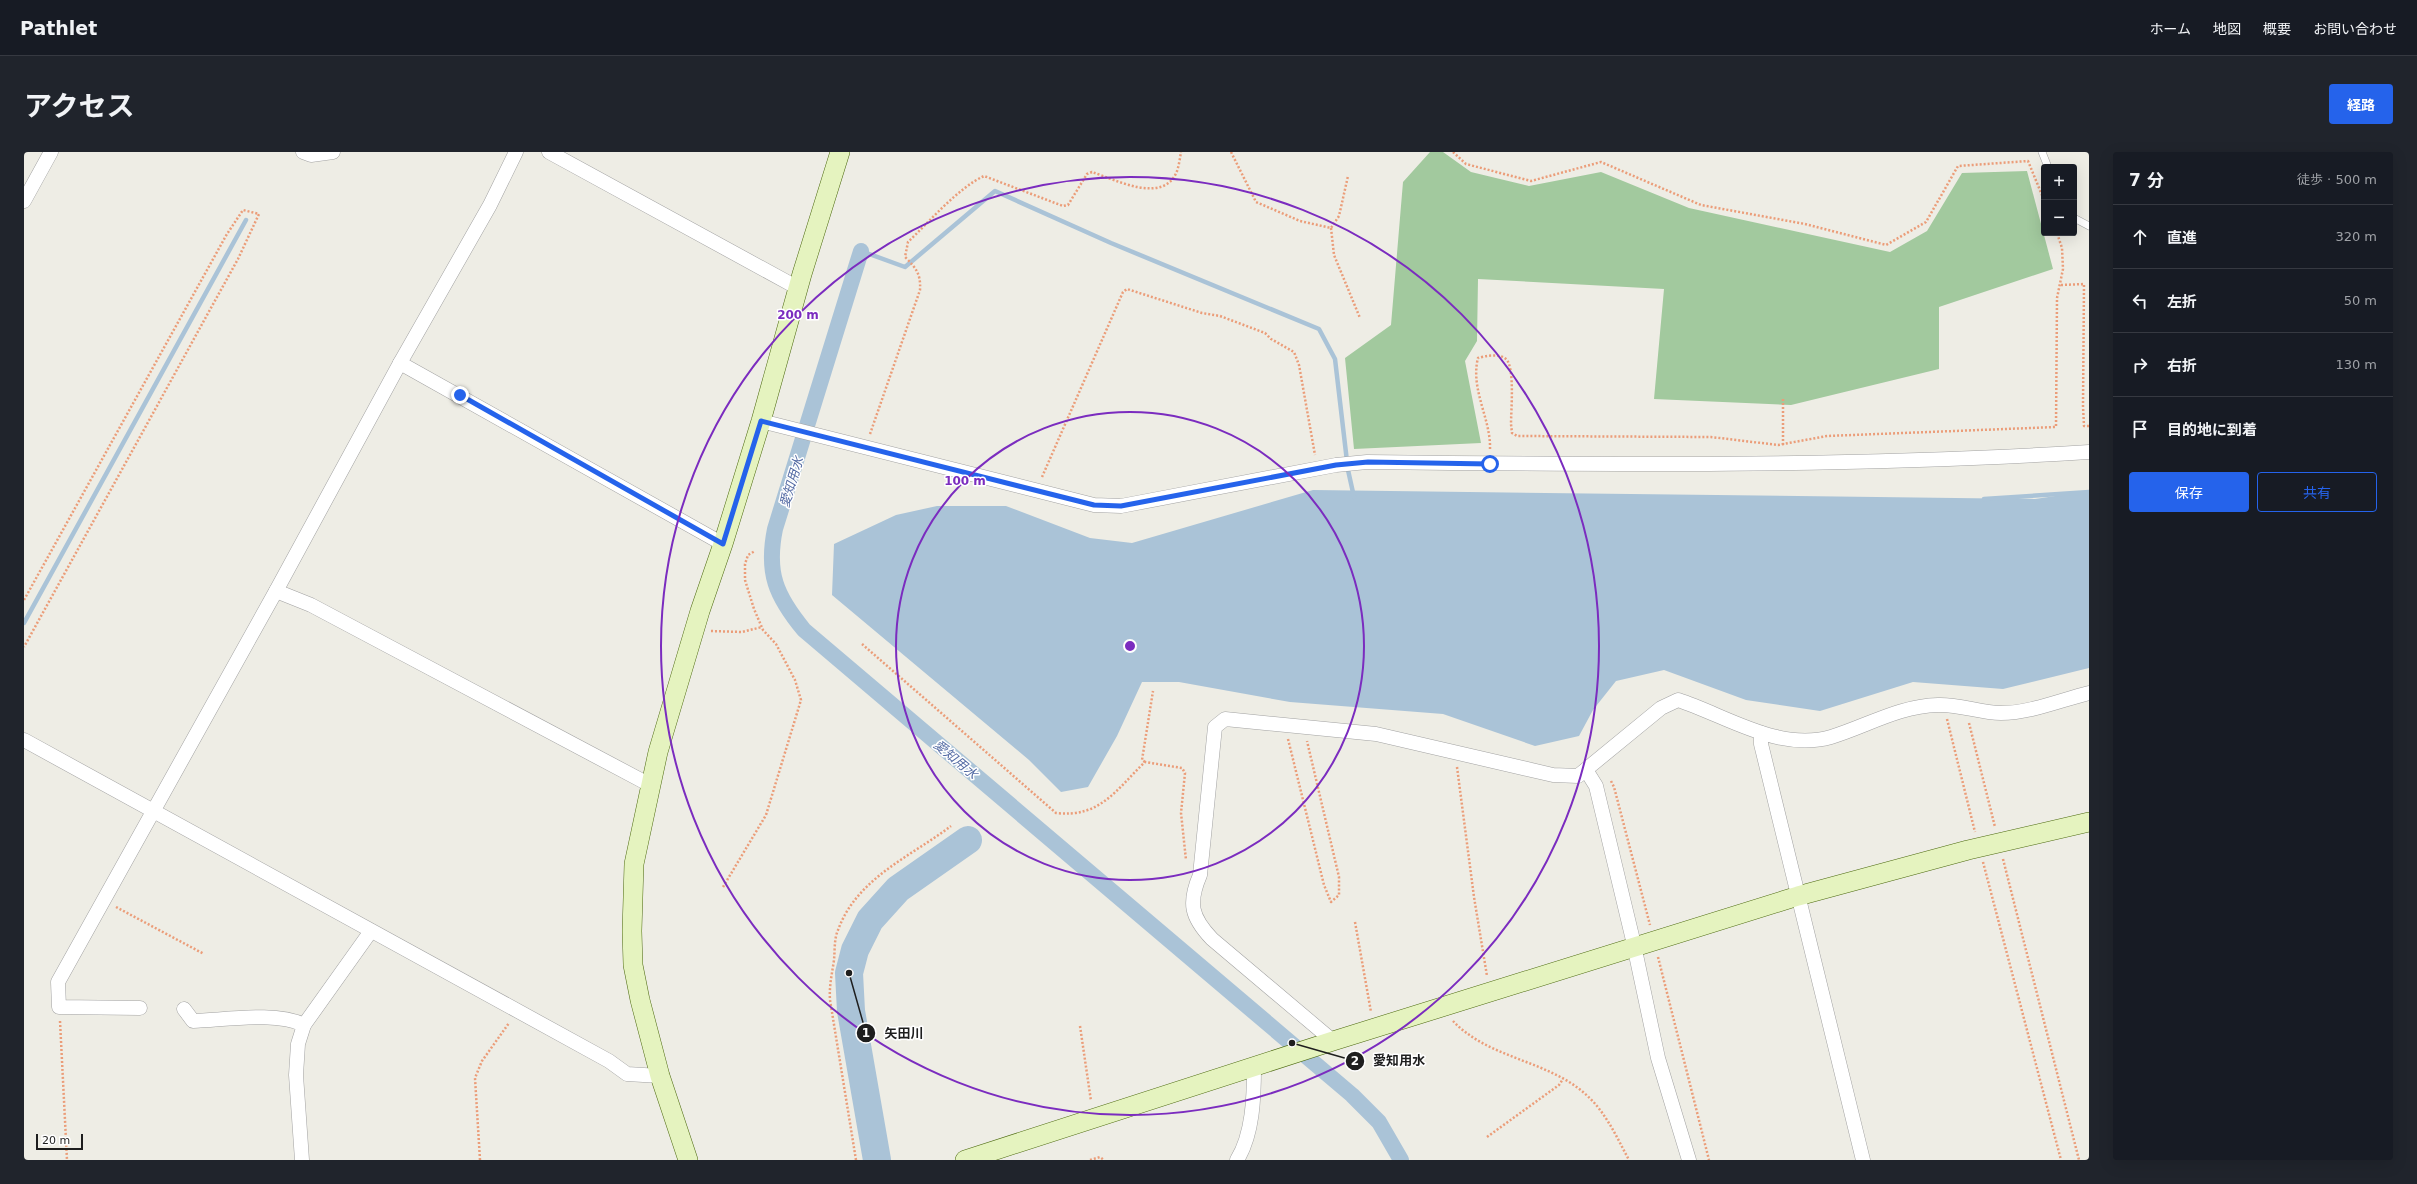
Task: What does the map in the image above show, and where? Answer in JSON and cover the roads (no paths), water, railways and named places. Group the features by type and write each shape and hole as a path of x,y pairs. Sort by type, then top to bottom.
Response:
{"street":[{"path":"24,201 51,152"},
{"path":"303,152 311,155 333,152"},
{"path":"140,1008 59,1007 58,982 276,591 400,363 490,205 516,152"},
{"path":"549,152 798,288"},
{"path":"688,1160 660,1076 640,1000 633,965 632,931 634,864 652,786 658,752 695,628 761,421 798,288 840,152"},
{"path":"400,363 723,544"},
{"path":"761,421 823,438 1094,505 1121,506 1315,468 1368,462 1490,464 1782,462 1983,459 2089,452"},
{"path":"276,591 311,605 652,786"},
{"path":"1326,1044 1212,939 1198,924 1194,911 1193,893 1200,875 1214,727 1225,719 1376,734 1553,775 1578,776 1661,708 1678,700 1761,733 1794,739 1830,737 1906,709 1944,706 2001,713 2036,707 2089,693"},
{"path":"1761,733 1761,744 1863,1160"},
{"path":"24,740 517,1012 609,1061 627,1074 660,1076"},
{"path":"1586,770 1596,786 1634,947 1658,1058 1689,1160"},
{"path":"965,1160 1280,1060 1374,1028 1798,896 1979,848 2089,822"},
{"path":"302,1160 296,1055 304,1025 370,931"},
{"path":"184,1008 193,1021 274,1018 294,1020 304,1025"},
{"path":"1237,1160 1250,1121 1254,1096 1254,1067"}],"lane":[{"path":"2042,152 2047,164"},
{"path":"2077,220 2089,226"}],"water":[{"path":"1313,490 2035,499 2089,491 2089,668 2003,689 1913,682 1820,711 1746,700 1664,670 1616,681 1593,710 1579,736 1535,746 1443,714 1290,702 1179,682 1142,682 1117,736 1088,787 1061,792 1029,760 832,595 834,544 896,515 937,506 1006,506 1090,538 1132,543"}],"waterway":[{"path":"861,251 905,267 995,191 1111,243 1319,329 1335,359 1348,470 1354,497"},
{"path":"24,623 246,220"},
{"name":"愛知用水","path":"861,251 775,529 772,559 773,571 780,595 786,606 804,630 1352,1095 1379,1122 1401,1160"},
{"path":"1984,499 2089,492"},
{"path":"877,1160 851,1011 849,973 855,950 870,920 898,889 968,840"}],"place":[{"name":"矢田川","path":"849,973"},
{"name":"愛知用水","path":"1292,1043"}]}
